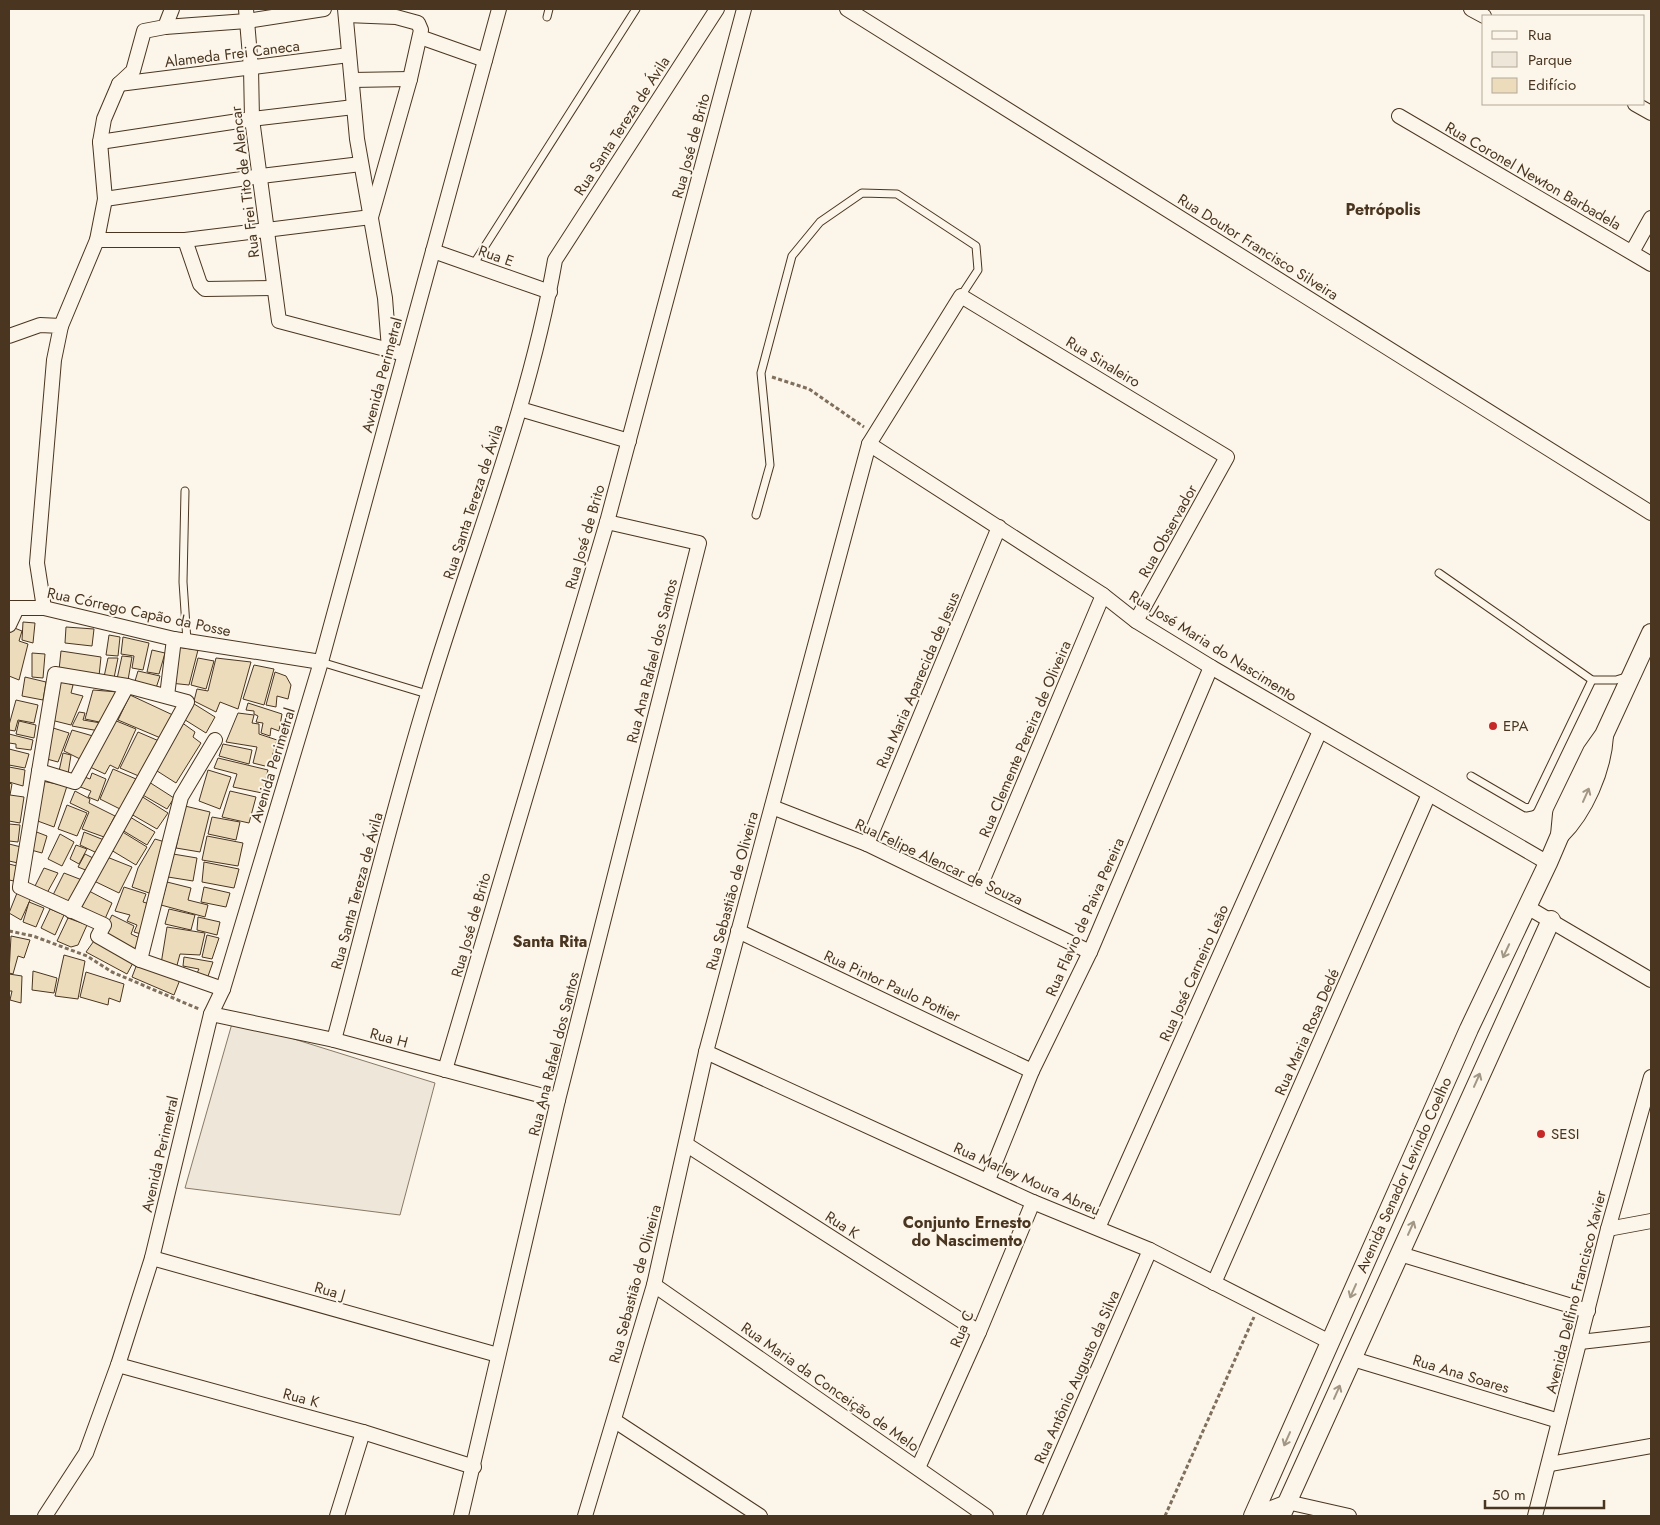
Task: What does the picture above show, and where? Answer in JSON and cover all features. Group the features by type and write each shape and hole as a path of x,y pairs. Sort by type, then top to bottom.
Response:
{"street":[{"path":"166,27 172,9"},
{"path":"44,608 38,563 54,360 61,326 98,240 104,199 100,142 104,119 119,84 133,71 144,31 246,15 324,9"},
{"name":"Avenida Perimetral","path":"45,1516 86,1454 118,1365 152,1258 211,1014 223,989 321,662 499,9"},
{"name":"Rua Santa Tereza de Ávila","path":"334,1040 428,694 520,409 550,292 555,260 717,9"},
{"name":"Rua José de Brito","path":"445,1070 607,522 744,9"},
{"name":"Rua Doutor Francisco Silveira","path":"847,9 1651,513"},
{"path":"1471,9 1482,15"},
{"path":"370,217 410,79 420,32 418,23 408,18 346,12 361,164 370,217 385,298 389,349 404,354"},
{"name":"Rua Frei Tito de Alencar","path":"246,15 251,68 252,119 279,321 389,349"},
{"path":"420,32 485,60"},
{"name":"Alameda Frei Caneca","path":"119,84 349,55"},
{"path":"352,80 410,79"},
{"path":"1637,105 1651,113"},
{"path":"100,142 252,119 354,107"},
{"name":"Rua Coronel Newton Barbadela","path":"1399,116 1651,264"},
{"path":"104,199 261,176 361,164"},
{"path":"98,240 185,240 370,217"},
{"path":"1632,252 1651,218"},
{"path":"185,240 200,284 205,289 274,288"},
{"name":"Rua E","path":"433,251 550,292"},
{"name":"Rua Sebastião de Oliveira","path":"585,1516 615,1421 654,1285 687,1145 706,1052 869,444 961,296"},
{"name":"Rua Sinaleiro","path":"961,296 1227,457"},
{"path":"9,336 40,325 61,326"},
{"path":"520,409 629,441"},
{"name":"Rua José Maria do Nascimento","path":"869,444 1103,595 1136,621 1320,731 1548,863"},
{"name":"Rua Observador","path":"1136,621 1227,457"},
{"name":"Rua Ana Rafael dos Santos","path":"461,1516 474,1467 498,1355 558,1100 699,543 607,522"},
{"name":"Rua Maria Aparecida de Jesus","path":"866,844 999,527"},
{"name":"Rua Clemente Pereira de Oliveira","path":"976,896 1103,595"},
{"path":"9,625 13,608"},
{"name":"Rua Córrego Capão da Posse","path":"13,608 44,608 181,640 321,662"},
{"name":"Avenida Senador Levindo Coelho","path":"1253,1516 1469,1029 1548,863 1560,835 1562,814 1592,752 1604,735 1651,633"},
{"path":"167,696 181,640"},
{"name":"Rua Flavio de Paiva Pereira","path":"988,1180 1032,1071 1090,952 1211,666"},
{"path":"71,911 187,702 127,686 55,674 20,887 71,911 104,925 98,936 140,960 223,989"},
{"path":"39,771 75,782 127,686"},
{"name":"Rua José Carneiro Leão","path":"1098,1228 1320,731"},
{"path":"140,960 181,797 215,740"},
{"name":"Rua Maria Rosa Dedé","path":"1214,1284 1429,794"},
{"name":"Rua Felipe Alencar de Souza","path":"772,807 866,844 1090,952"},
{"path":"1527,907 1651,980"},
{"name":"Avenida Senador Levindo Coelho","path":"1284,1509 1551,920"},
{"name":"Rua Pintor Paulo Pottier","path":"738,931 1032,1071"},
{"name":"Rua H","path":"211,1014 334,1040 558,1100"},
{"name":"Rua Marley Moura Abreu","path":"706,1052 1033,1202 1150,1250 1330,1342"},
{"name":"Avenida Delfino Francisco Xavier","path":"1535,1516 1550,1464 1608,1229 1646,1107 1651,1077"},
{"name":"Rua K","path":"687,1145 979,1332"},
{"name":"Rua C","path":"918,1468 979,1332 1033,1202"},
{"path":"1608,1229 1651,1221"},
{"name":"Rua Antônio Augusto da Silva","path":"1034,1516 1150,1250"},
{"path":"1400,1254 1588,1311"},
{"name":"Rua J","path":"152,1258 498,1355"},
{"name":"Rua Maria da Conceição de Melo","path":"654,1285 986,1516"},
{"path":"1580,1342 1651,1334"},
{"name":"Rua Ana Soares","path":"1353,1358 1560,1421"},
{"name":"Rua K","path":"118,1365 363,1432 474,1467"},
{"path":"615,1421 760,1516"},
{"path":"337,1516 363,1432"},
{"path":"1550,1464 1651,1446"},
{"path":"1253,1516 1284,1509 1349,1516"}],"lane":[{"path":"547,17 549,9"},
{"path":"472,266 636,9"},
{"path":"756,515 770,465 761,373 792,256 820,222 862,193 897,194 976,246 978,270 961,296"},
{"path":"181,640 185,491"},
{"path":"1439,573 1592,680 1616,680 1632,675"},
{"path":"321,662 428,694"},
{"path":"1471,776 1526,808 1531,807 1592,680"}],"path":[{"path":"761,373 809,389 864,426 869,444"},
{"path":"9,930 33,936 87,956 112,972 211,1014"},
{"path":"1165,1516 1260,1305"}],"green space":[{"path":"233,1020 435,1083 400,1215 185,1188"}],"building":[{"path":"23,622 35,623 33,643 22,640"},
{"path":"12,627 22,631 19,641 28,644 19,680 9,676 9,634"},
{"path":"66,627 94,629 92,646 65,643"},
{"path":"109,635 120,637 118,656 106,655"},
{"path":"123,637 149,643 143,670 132,668 134,656 121,654"},
{"path":"177,647 198,650 189,685 170,683"},
{"path":"152,650 165,653 159,674 147,672"},
{"path":"61,651 101,657 99,676 59,670"},
{"path":"32,653 45,654 43,678 32,677"},
{"path":"122,656 132,657 128,680 117,679"},
{"path":"108,658 118,658 114,678 104,677"},
{"path":"198,658 214,661 206,689 191,685"},
{"path":"216,658 251,662 238,709 220,702 216,712 194,701 197,689 208,691"},
{"path":"254,665 274,669 264,705 243,699"},
{"path":"138,671 160,676 156,688 135,681"},
{"path":"275,672 286,676 291,685 288,699 277,696 276,707 266,705"},
{"path":"25,677 46,682 43,700 22,696"},
{"path":"61,681 73,685 71,693 83,696 71,725 51,720"},
{"path":"93,690 118,692 104,723 85,719"},
{"path":"130,695 175,716 163,739 118,720"},
{"path":"16,700 38,705 34,723 18,720 15,731 9,730 9,725"},
{"path":"191,702 215,717 206,733 182,718"},
{"path":"248,703 282,714 279,731 271,728 270,736 261,733 263,723 256,722 258,716 254,714 254,711 246,710"},
{"path":"79,712 85,713 83,720 101,723 99,731 72,726"},
{"path":"238,713 254,715 252,723 259,724 259,734 277,740 269,767 253,763 257,747 226,742"},
{"path":"114,720 136,729 118,769 110,765 105,774 90,767"},
{"path":"19,721 36,725 34,738 16,734"},
{"path":"181,722 195,732 193,737 201,743 176,783 154,769"},
{"path":"50,727 69,733 58,762 43,758"},
{"path":"72,730 93,736 82,760 64,751"},
{"path":"138,732 159,741 141,777 120,768"},
{"path":"9,734 33,740 31,750 16,748 16,744 9,743"},
{"path":"223,744 252,750 249,764 219,756"},
{"path":"9,749 29,754 25,768 9,765"},
{"path":"63,753 71,755 68,774 59,771"},
{"path":"218,758 268,770 262,793 233,787 237,774 214,768"},
{"path":"9,767 25,770 23,786 9,782"},
{"path":"113,769 136,779 120,809 100,799"},
{"path":"208,770 231,777 220,809 199,801"},
{"path":"92,773 106,779 98,801 88,797 91,791 78,786 82,776 90,779"},
{"path":"42,781 67,786 54,827 35,820"},
{"path":"149,782 174,798 167,809 141,794"},
{"path":"9,783 12,784 10,795 24,797 20,823 9,821"},
{"path":"75,791 90,799 89,803 115,816 104,837 82,829 89,812 70,803"},
{"path":"230,791 256,797 249,823 222,817"},
{"path":"141,796 168,813 157,829 131,814"},
{"path":"67,805 87,813 77,836 58,829"},
{"path":"185,806 210,812 200,852 176,848"},
{"path":"130,817 155,832 147,845 122,830"},
{"path":"212,817 240,822 236,840 208,834"},
{"path":"9,824 20,825 18,842 9,841"},
{"path":"34,831 47,836 42,853 31,850"},
{"path":"121,831 147,847 136,865 111,850"},
{"path":"84,832 104,840 97,853 80,845"},
{"path":"60,834 74,842 62,866 48,859"},
{"path":"207,836 243,843 238,866 202,860"},
{"path":"155,839 165,842 152,894 132,887 138,868"},
{"path":"9,844 21,847 18,863 9,861"},
{"path":"76,845 87,849 79,864 70,859"},
{"path":"85,854 95,859 88,871 78,867"},
{"path":"173,854 197,858 193,881 168,877"},
{"path":"107,857 132,867 119,893 94,881"},
{"path":"204,862 239,869 234,888 202,882"},
{"path":"9,864 17,866 14,881 9,880"},
{"path":"44,868 58,873 47,893 34,888"},
{"path":"64,873 82,880 70,907 51,899"},
{"path":"167,882 191,888 188,900 208,905 205,917 161,905"},
{"path":"124,887 146,894 143,902 150,904 141,934 134,932 137,925 127,921 130,915 115,911"},
{"path":"204,887 230,893 226,907 201,902"},
{"path":"89,891 112,903 104,921 81,909"},
{"path":"17,893 31,898 21,920 9,913"},
{"path":"29,902 44,908 36,927 23,922"},
{"path":"50,909 64,915 55,935 41,928"},
{"path":"169,909 195,915 191,930 165,924"},
{"path":"112,915 134,926 131,934 142,939 137,955 101,937"},
{"path":"198,917 220,922 217,935 197,930"},
{"path":"68,918 87,925 78,945 71,947 57,941"},
{"path":"167,927 205,933 200,955 180,954 176,969 161,964"},
{"path":"207,935 219,938 212,959 202,957"},
{"path":"11,936 30,940 24,958 18,956 13,974 9,973"},
{"path":"96,938 134,961 127,974 86,952"},
{"path":"64,955 85,961 78,999 55,996"},
{"path":"184,957 213,962 207,979 196,975 199,969 183,966"},
{"path":"137,964 181,977 174,995 132,977"},
{"path":"33,971 57,978 54,993 32,990"},
{"path":"86,972 124,984 120,1002 109,998 108,1005 80,997"},
{"path":"9,974 22,976 21,1003 10,1000 12,991 9,991"}],"place":[{"name":"EPA","path":"1493,726"},
{"name":"SESI","path":"1541,1134"}],"district":[{"name":"Petrópolis","path":"1383,209"},
{"name":"Santa Rita","path":"550,941"},
{"name":"Conjunto Ernesto do Nascimento","path":"967,1231"}]}
